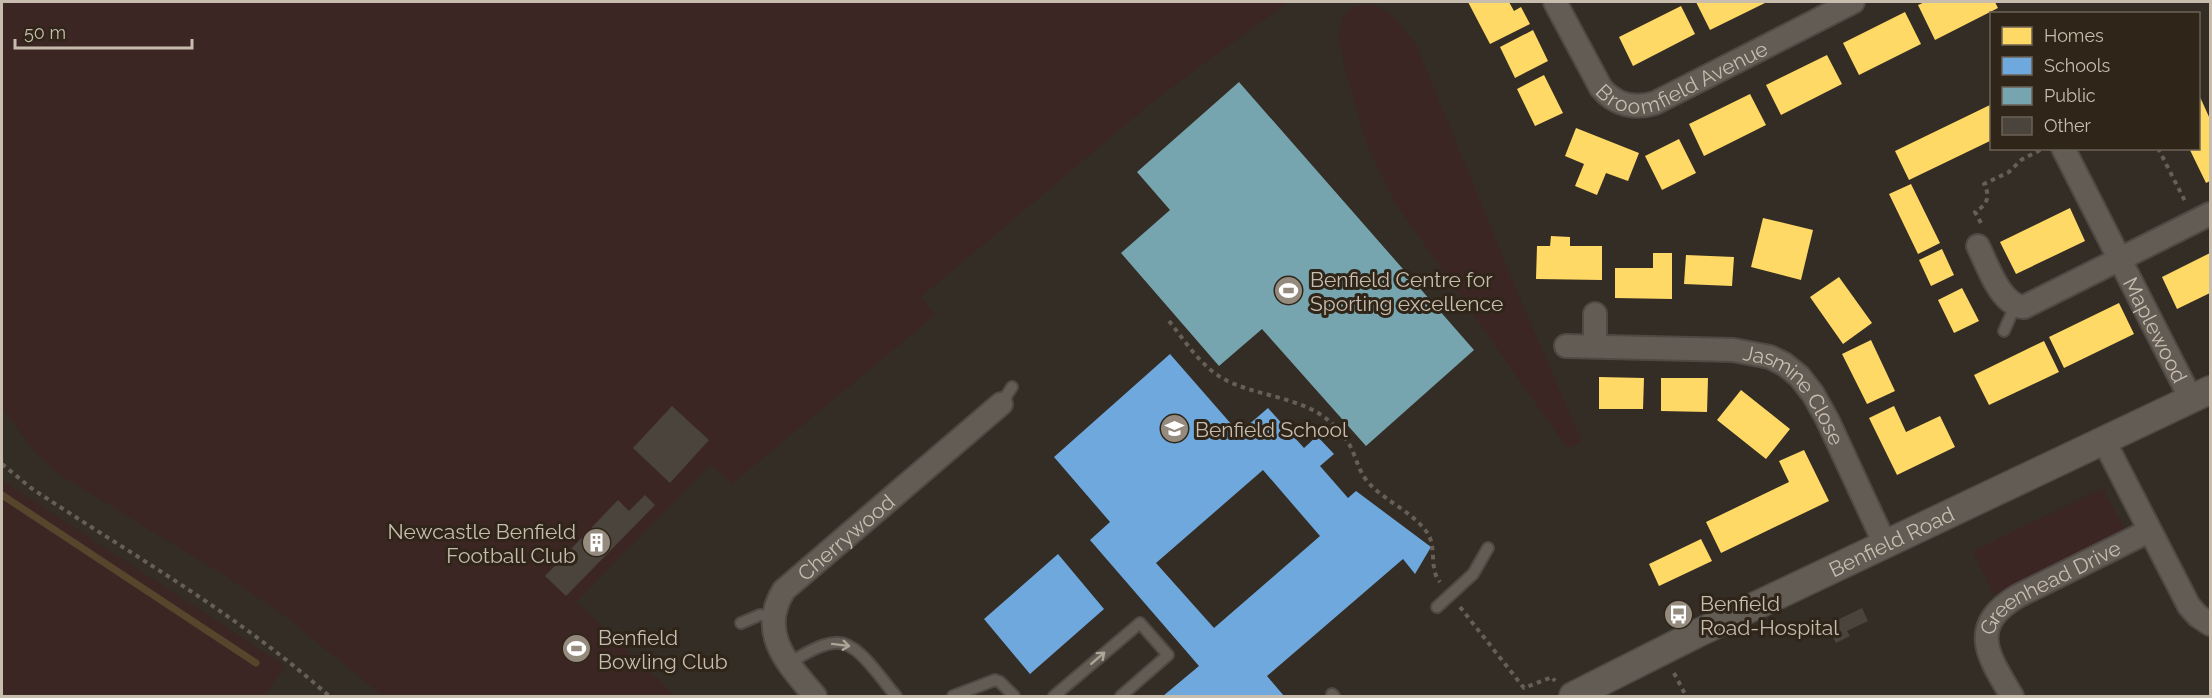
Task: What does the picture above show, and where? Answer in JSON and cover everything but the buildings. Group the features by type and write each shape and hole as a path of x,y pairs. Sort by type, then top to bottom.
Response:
{"street":[{"name":"Broomfield Avenue","path":"1555,2 1606,95 1621,104 1640,106 1655,103 1853,2"},
{"name":"Maplewood","path":"2064,150 2121,260 2201,395"},
{"name":"Maplewood","path":"2015,306 2032,305 2203,218"},
{"path":"1978,246 2003,295 2015,306"},
{"path":"1594,314 1595,346"},
{"name":"Jasmine Close","path":"1566,346 1733,350 1770,357 1784,364 1814,394 1886,544"},
{"name":"Cherrywood","path":"774,616 778,599 791,582 1006,395"},
{"name":"Benfield Road","path":"1565,692 1685,639 2201,395"},
{"name":"Greenhead Drive","path":"2104,441 2189,606 2198,616 2211,624"},
{"name":"Greenhead Drive","path":"2004,694 1986,641 1989,623 1998,610 2018,596 2149,531"},
{"path":"774,616 777,642 788,663 814,696"}],"lane":[{"path":"2004,331 2015,306"},
{"path":"1437,607 1473,574 1488,548"},
{"path":"741,623 760,615 774,616"},
{"path":"1054,696 1140,623 1168,655 1121,696"},
{"path":"788,663 827,644 844,643 859,652 896,696"},
{"path":"953,696 990,681 1000,682 1014,696"},
{"path":"967,696 976,688"}],"path":[{"path":"1978,246 1982,226 1975,212 1987,201 1988,195 1984,184 2009,171 2020,160 2038,150"},
{"path":"2159,150 2203,218"},
{"path":"1169,321 1200,360 1222,378 1311,409 1339,430 1348,442 1357,465 1367,481 1408,513 1427,532 1433,546 1435,576 1524,688 1552,677 1565,692"},
{"path":"2,464 31,488 242,625 329,696"}],"shaded area":[{"path":"2,2 1288,2 1156,99 921,297 935,315 732,484 711,464 576,602 675,696 383,696 286,617 227,577 57,473 34,451 2,408"},
{"path":"1374,4 1395,18 1416,45 1525,311 1582,442 1567,448 1394,201 1367,144 1346,73 1339,39 1342,16 1353,7"},
{"path":"2,480 285,666 264,696 2,696"},
{"path":"2103,488 2125,530 1994,595 1973,551"}],"waterway":[{"path":"2,495 256,663"}],"place":[{"name":"Benfield Centre for Sporting excellence","path":"1289,291"},
{"name":"Benfield School","path":"1174,429"},
{"name":"Newcastle Benfield Football Club","path":"597,543"},
{"name":"Benfield Road-Hospital","path":"1679,615"},
{"name":"Benfield Bowling Club","path":"577,649"}]}
